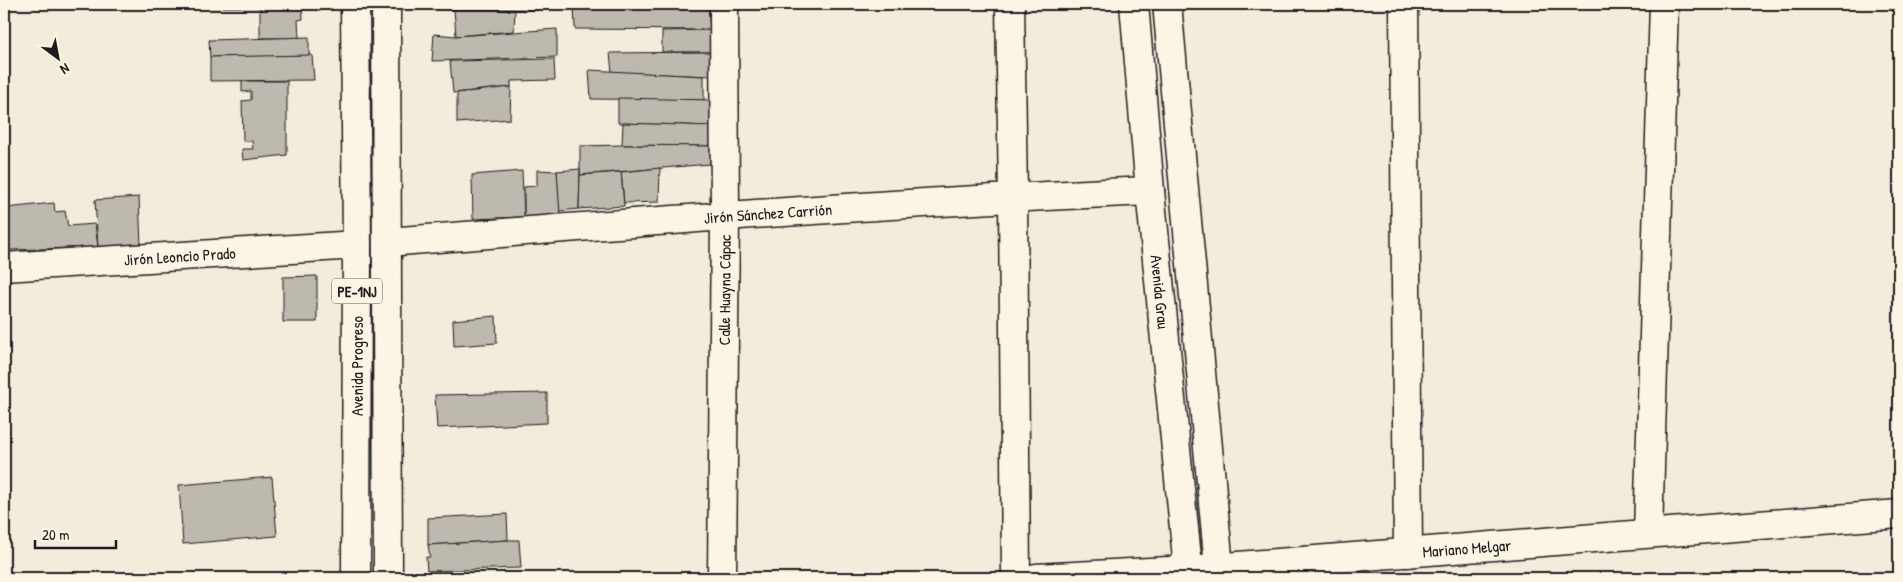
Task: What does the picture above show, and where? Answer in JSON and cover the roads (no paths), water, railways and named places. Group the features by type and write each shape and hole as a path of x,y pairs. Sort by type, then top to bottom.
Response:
{"street":[{"name":"Avenida Progreso","path":"355,4 357,245 356,578"},
{"name":"Avenida Progreso","path":"386,4 388,578"},
{"name":"Calle Huayna Cápac","path":"722,578 725,216 724,4"},
{"path":"1010,4 1016,578"},
{"name":"Avenida Grau","path":"1134,4 1150,191 1189,574"},
{"name":"Avenida Grau","path":"1167,4 1220,573"},
{"path":"1404,4 1408,553"},
{"path":"1648,533 1664,4"},
{"name":"Jirón Sánchez Carrión","path":"387,242 725,216 1013,197 1150,191"},
{"name":"Jirón Leoncio Prado","path":"4,267 357,245"},
{"name":"Mariano Melgar","path":"1036,578 1220,573 1408,553 1899,514"}]}
